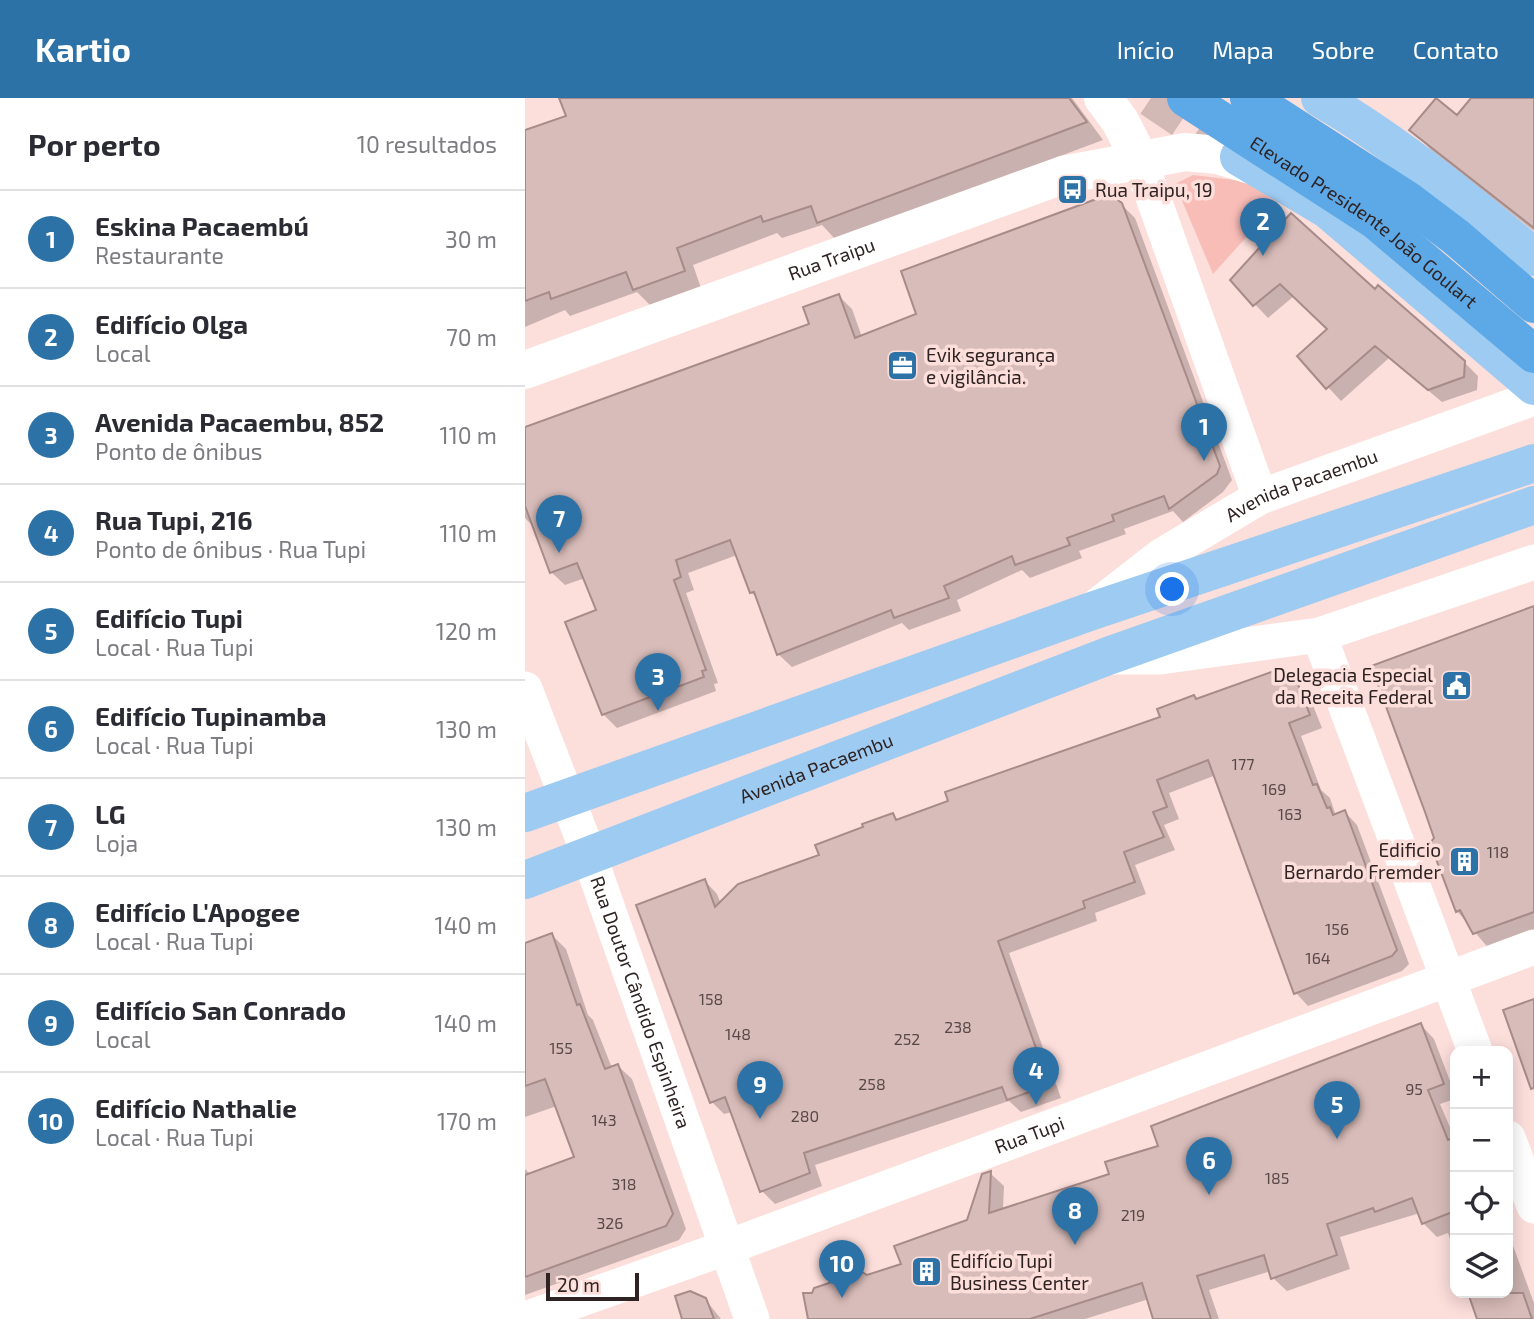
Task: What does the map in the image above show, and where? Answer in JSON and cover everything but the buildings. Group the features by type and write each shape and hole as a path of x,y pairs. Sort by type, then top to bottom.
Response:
{"highway":[{"name":"Elevado Presidente João Goulart","path":"1186,98 1375,220 1534,354"},
{"name":"Elevado Presidente João Goulart","path":"1249,98 1407,200 1456,237 1534,304"}],"main road":[{"path":"1331,101 1421,163 1534,257"},
{"path":"1246,161 1328,210 1534,386"},
{"name":"Avenida Pacaembu","path":"525,813 1089,611 1534,463"},
{"name":"Avenida Pacaembu","path":"525,880 1108,656 1534,505"}],"street":[{"path":"1103,98 1120,121 1139,158 1260,497"},
{"name":"Rua Traipu","path":"525,370 1063,175 1139,158 1194,152 1246,161"},
{"name":"Avenida Pacaembu","path":"1089,611 1161,556 1260,497 1534,398"},
{"name":"Avenida Pacaembu","path":"1108,656 1170,656 1319,635 1534,562"},
{"path":"1319,635 1473,1046"},
{"name":"Rua Doutor Cândido Espinheira","path":"525,689 589,855 752,1319"},
{"name":"Rua Tupi","path":"525,1319 728,1247 1534,947"},
{"path":"1513,1151 1534,1206"}],"shaded area":[{"path":"1193,175 1243,181 1280,200 1213,274 1175,184"}],"tunnel":[{"path":"1151,98 1239,157"}],"place":[{"name":"Rua Traipu, 19","path":"1072,190"},
{"name":"Edifício Olga","path":"1263,256"},
{"name":"Evik segurança e vigilância.","path":"903,366"},
{"name":"Eskina Pacaembú","path":"1204,461"},
{"name":"LG","path":"559,553"},
{"name":"Delegacia Especial da Receita Federal","path":"1456,686"},
{"name":"Avenida Pacaembu, 852","path":"658,711"},
{"name":"Edificio Bernardo Fremder","path":"1464,861"},
{"name":"Rua Tupi, 216","path":"1036,1105"},
{"name":"Edifício San Conrado","path":"760,1119"},
{"name":"Edifício Tupi","path":"1337,1139"},
{"name":"Edifício Tupinamba","path":"1209,1195"},
{"name":"Edifício L'Apogee","path":"1075,1245"},
{"name":"Edifício Tupi Business Center","path":"927,1272"},
{"name":"Edifício Nathalie","path":"842,1298"}]}
